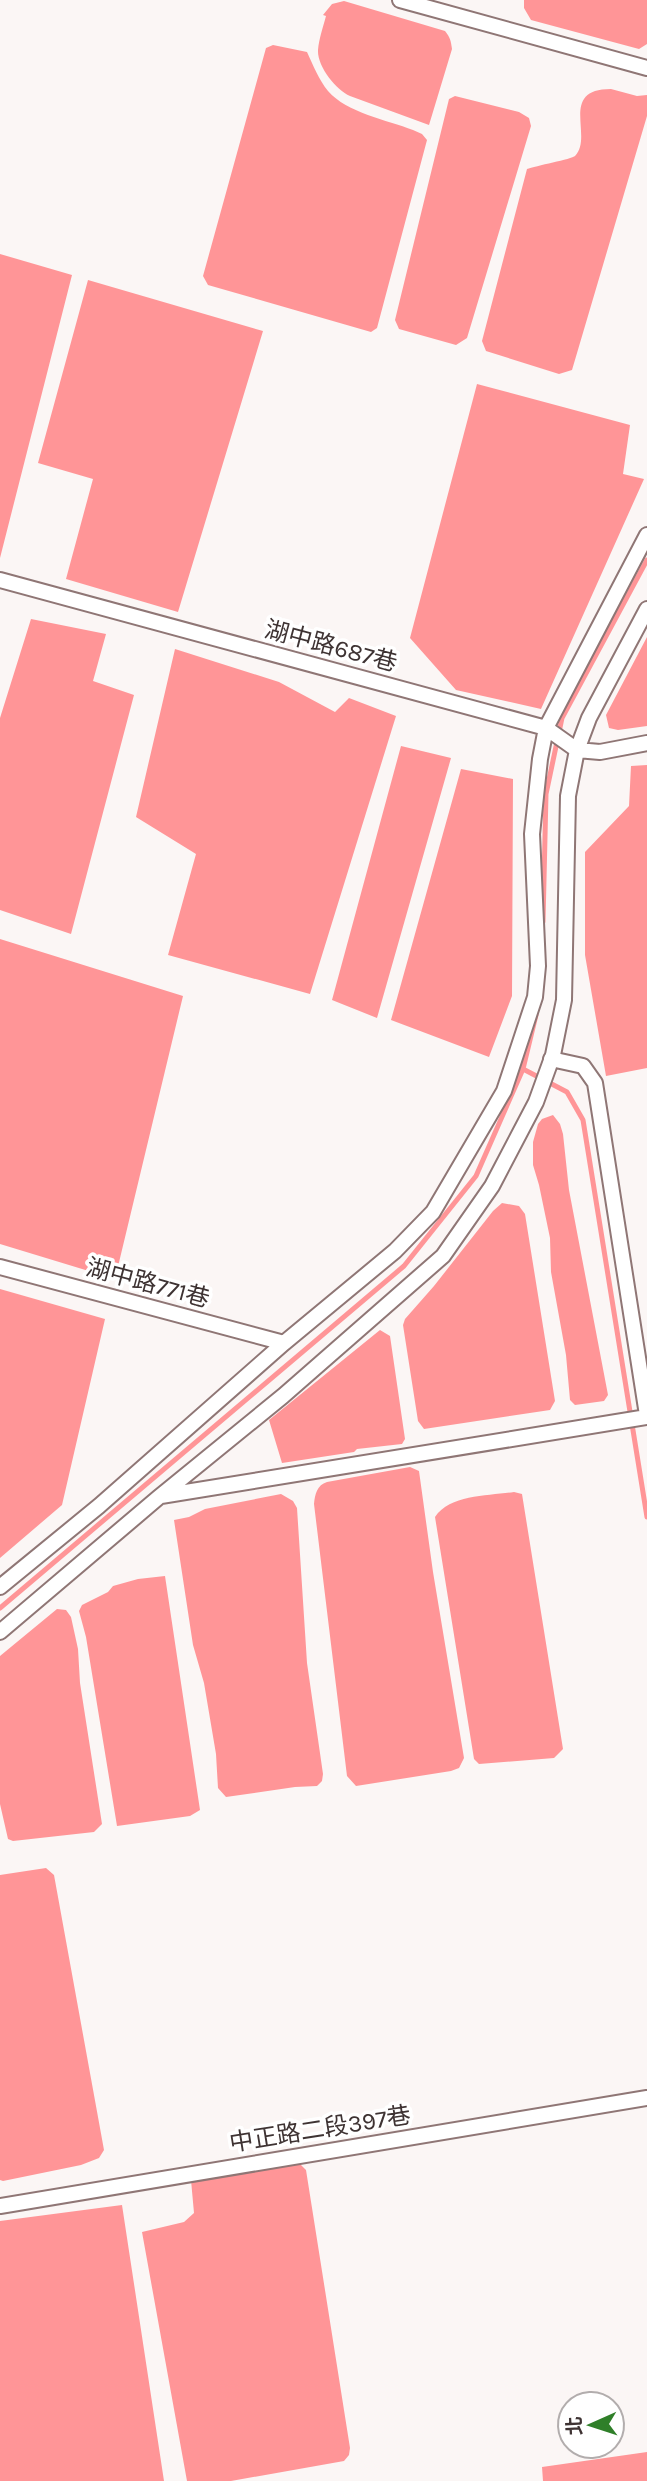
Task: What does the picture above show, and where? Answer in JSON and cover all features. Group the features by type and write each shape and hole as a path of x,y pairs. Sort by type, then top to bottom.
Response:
{"street":[{"path":"400,0 647,68"},
{"path":"0,1587 99,1506 284,1343 395,1251 433,1212 504,1091 535,997 538,966 532,834 540,759 547,728 647,535"},
{"name":"湖中路687巷","path":"0,580 547,728 577,750"},
{"path":"0,1632 283,1395 443,1256 492,1186 536,1102 551,1059 564,1000 568,796 577,750 589,718 647,609"},
{"path":"577,750 600,752 647,743"},
{"path":"159,1497 647,1416 595,1083 583,1066 551,1059"},
{"name":"湖中路771巷","path":"0,1268 284,1343"},
{"name":"中正路二段397巷","path":"0,2206 647,2098"}],"shaded area":[{"path":"524,0 647,0 647,44 639,49 531,20 524,8"},
{"path":"344,1 447,33 452,49 429,125 350,96 328,77 318,50 326,16 323,15 332,4"},
{"path":"273,45 307,52 325,87 336,99 368,115 422,134 427,140 377,328 371,332 208,285 203,276 266,48"},
{"path":"611,89 637,96 647,95 647,116 572,370 559,374 486,351 482,341 527,169 575,156 580,148 581,105 586,97 595,91"},
{"path":"455,96 519,112 529,118 531,126 467,338 456,345 399,329 395,320 449,99"},
{"path":"0,254 72,275 0,558"},
{"path":"88,280 263,331 178,612 66,579 93,479 38,463"},
{"path":"477,384 630,425 623,474 644,479 541,709 456,690 410,638"},
{"path":"31,619 106,634 93,681 134,695 71,934 0,910 0,718"},
{"path":"647,637 647,726 618,730 609,728 606,715"},
{"path":"175,649 279,682 335,712 349,698 396,716 310,994 168,955 196,854 136,817"},
{"path":"401,746 451,758 377,1018 332,1000"},
{"path":"647,765 647,1068 606,1076 585,955 585,852 629,806 631,766"},
{"path":"461,769 513,779 512,996 489,1057 391,1020"},
{"path":"0,939 183,996 115,1279 0,1244"},
{"path":"553,1115 563,1134 569,1190 608,1395 604,1401 575,1405 570,1400 566,1355 551,1272 550,1238 533,1165 533,1142 538,1124 542,1119"},
{"path":"502,1203 519,1206 525,1214 555,1401 550,1410 424,1429 418,1421 403,1325 405,1319"},
{"path":"0,1289 105,1319 62,1505 0,1558"},
{"path":"380,1330 390,1336 405,1439 402,1444 282,1463 269,1420"},
{"path":"410,1467 419,1471 464,1758 459,1768 451,1771 356,1786 347,1776 314,1500 324,1483"},
{"path":"514,1492 522,1494 563,1749 554,1758 479,1764 474,1759 435,1517 442,1509 460,1500"},
{"path":"281,1494 293,1501 297,1508 307,1663 322,1781 317,1786 226,1797 218,1788 216,1754 204,1683 193,1645 174,1520 189,1517 205,1509"},
{"path":"165,1576 200,1810 190,1816 117,1826 86,1637 79,1611 82,1605 108,1592 113,1586 138,1579"},
{"path":"57,1609 66,1610 71,1617 78,1649 80,1683 102,1824 94,1832 13,1841 8,1839 0,1804 0,1656"},
{"path":"46,1868 54,1875 104,2150 99,2158 81,2165 3,2181 0,2180 0,1875"},
{"path":"295,2163 306,2170 349,2455 344,2461 231,2481 187,2481 142,2232 184,2222 194,2213 191,2180"},
{"path":"122,2205 164,2481 0,2481 0,2221"},
{"path":"647,2452 647,2481 543,2481 542,2467 591,2460 626,2460 626,2455"}],"waterway":[{"path":"543,922 546,794 562,718 647,560"},
{"path":"0,1608 404,1266 476,1176 523,1069 536,1015"},
{"path":"523,1069 567,1092 583,1120 647,1517"}]}
